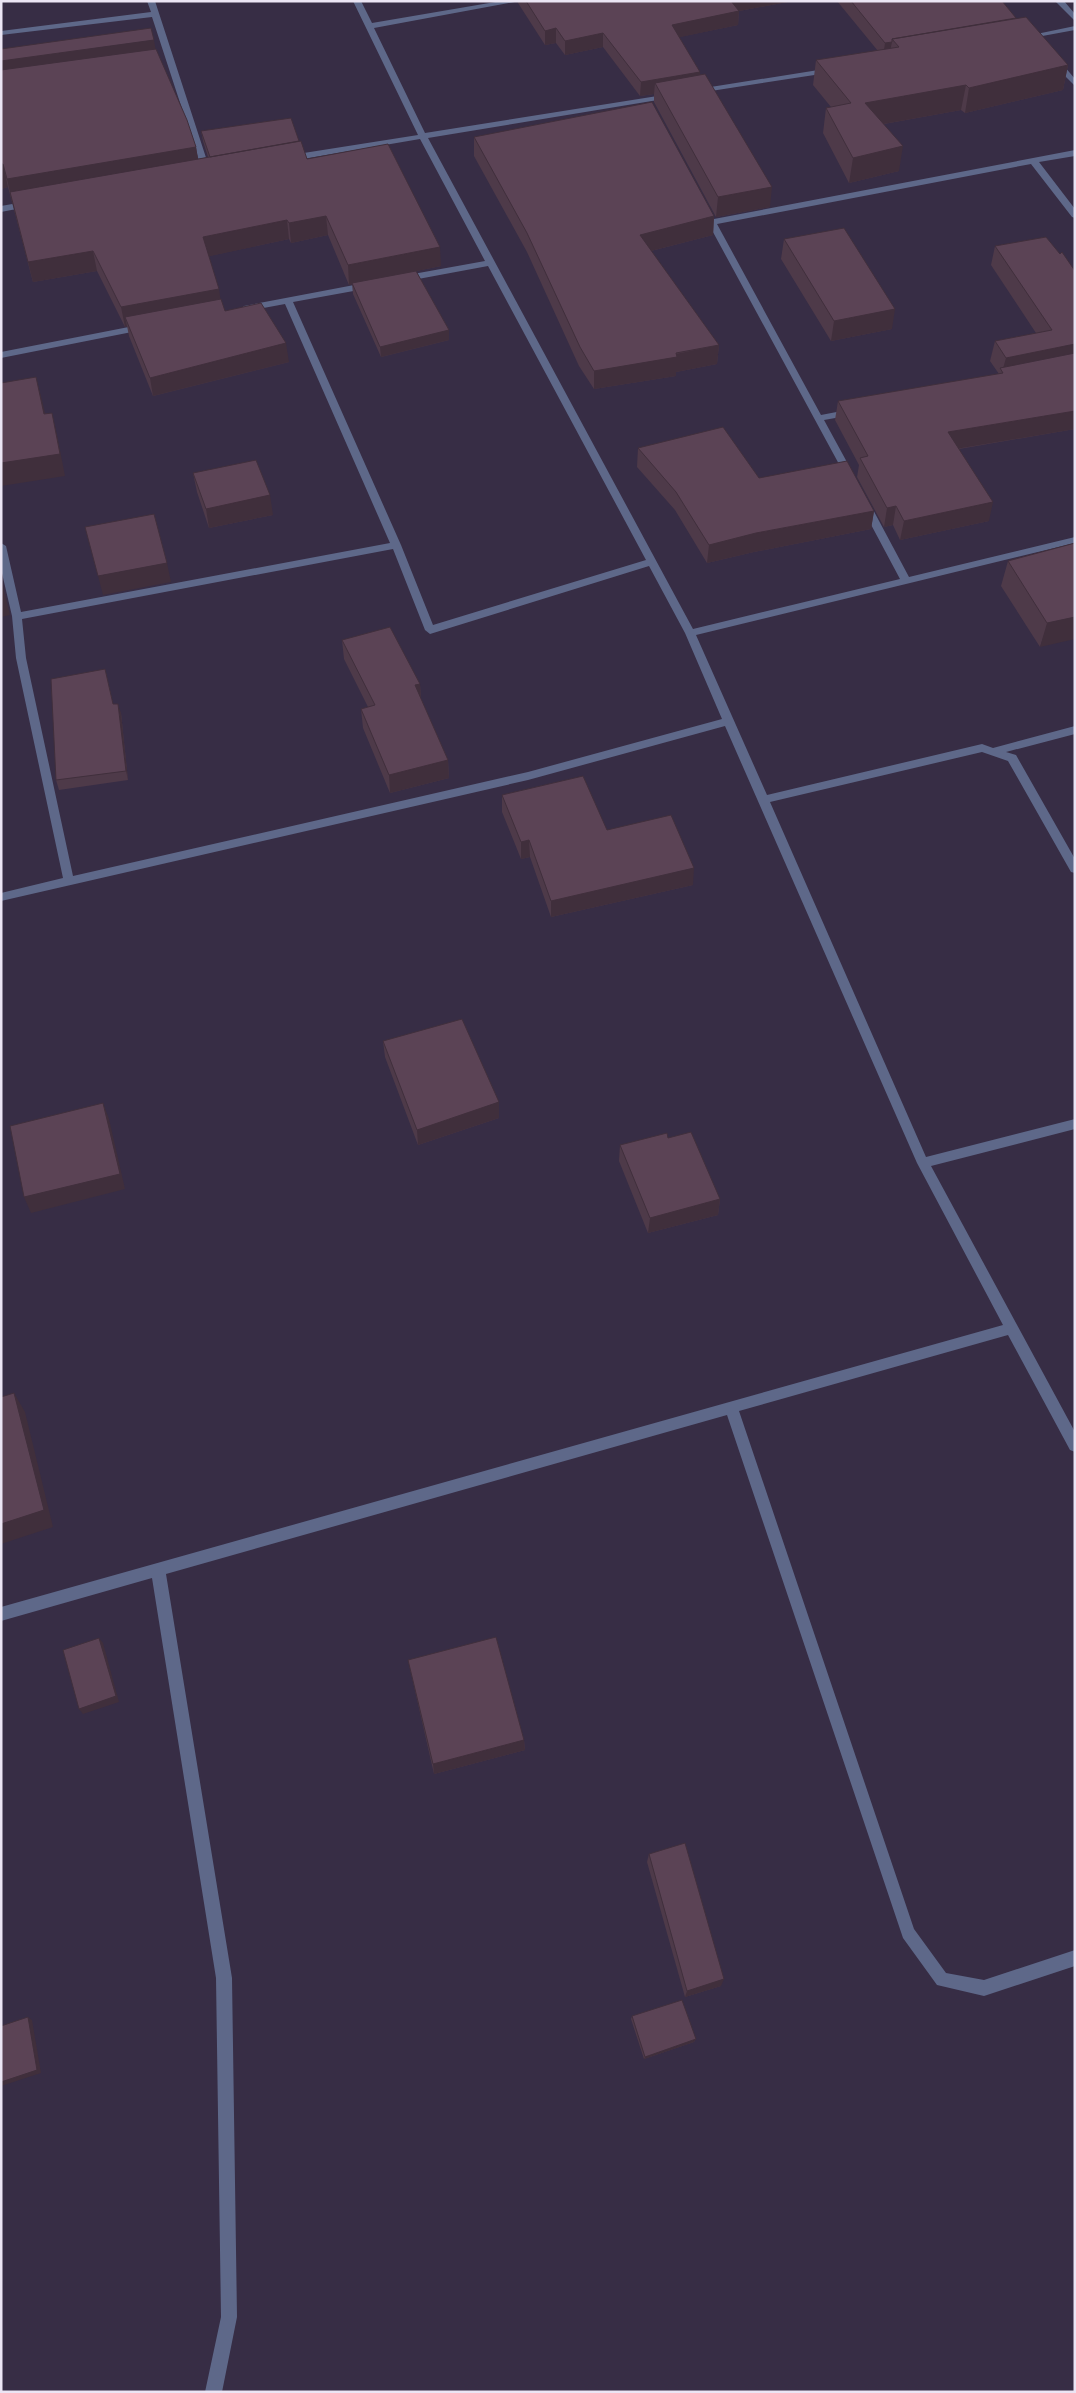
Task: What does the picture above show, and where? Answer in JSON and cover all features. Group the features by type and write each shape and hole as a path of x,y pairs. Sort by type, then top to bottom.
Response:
{"street":[{"path":"151,1 207,173"},
{"path":"357,1 422,135 690,634 923,1163 1075,1446"},
{"path":"369,26 516,1"},
{"path":"1060,1 1075,19"},
{"path":"1,32 155,14"},
{"path":"1014,39 1036,39 1075,28"},
{"path":"1051,57 1075,84"},
{"path":"161,67 171,66"},
{"path":"685,93 842,68"},
{"path":"285,159 422,135 648,104 675,95"},
{"path":"712,222 1075,153"},
{"path":"1033,161 1075,215"},
{"path":"197,174 217,171"},
{"path":"1,208 40,202"},
{"path":"703,205 906,581"},
{"path":"240,309 491,263"},
{"path":"288,300 396,545 430,630 651,562"},
{"path":"1,355 154,325"},
{"path":"819,418 866,409"},
{"path":"690,634 1075,540"},
{"path":"17,616 396,545"},
{"path":"1,546 17,616 21,658 69,881"},
{"path":"1,897 528,776 729,721"},
{"path":"995,751 1075,730"},
{"path":"763,800 982,748 1012,758 1075,869"},
{"path":"923,1163 1075,1124"},
{"path":"1,1614 1012,1328"},
{"path":"731,1407 908,1933 942,1980 984,1988 1075,1958"},
{"path":"158,1569 224,1978 229,2317 213,2392"}],"building":[{"path":"526,1 731,1 739,11 672,25 700,72 641,82 603,33 565,41 556,28 545,31"},
{"path":"851,1 1002,1 1016,18 892,39 892,42 885,43"},
{"path":"1026,17 1068,65 969,88 966,85 865,103 903,146 853,158 826,108 851,103 816,60 899,47 892,39"},
{"path":"151,28 154,40 1,61 1,49"},
{"path":"156,49 187,120 196,147 7,179 3,164 1,164 1,70"},
{"path":"705,74 772,187 718,197 655,83"},
{"path":"652,102 714,216 640,235 719,345 676,353 677,357 594,371 580,347 527,233 474,137"},
{"path":"291,118 299,141 210,157 201,131"},
{"path":"301,141 307,159 388,144 440,247 348,265 326,216 289,223 287,220 203,237 219,289 121,307 93,251 28,262 10,192"},
{"path":"844,228 895,309 834,321 784,239"},
{"path":"1046,237 1060,254 1062,252 1075,271 1075,344 1006,358 995,341 1052,330 995,246"},
{"path":"416,271 449,330 380,347 352,283"},
{"path":"221,299 225,311 261,303 286,343 150,378 125,317"},
{"path":"1075,353 1075,411 948,432 993,502 904,521 896,506 887,508 860,458 868,456 838,401 1003,373 1000,368"},
{"path":"36,377 44,414 52,413 60,454 1,463 1,383"},
{"path":"723,427 759,478 847,461 874,511 756,533 709,545 676,492 638,448"},
{"path":"256,460 270,495 206,509 193,473"},
{"path":"154,514 167,563 98,576 85,527"},
{"path":"1075,543 1075,617 1047,623 1008,561"},
{"path":"390,627 420,684 415,685 448,760 389,775 361,709 375,705 342,640"},
{"path":"105,669 113,704 118,704 126,771 56,780 51,679"},
{"path":"583,776 607,830 671,815 694,868 551,901 529,840 521,842 502,795"},
{"path":"462,1019 499,1102 417,1130 383,1041"},
{"path":"103,1103 120,1174 24,1197 10,1126"},
{"path":"691,1132 720,1199 650,1218 620,1145 667,1133 668,1138"},
{"path":"14,1393 44,1510 1,1524 1,1397"},
{"path":"496,1637 524,1740 433,1764 408,1660"},
{"path":"99,1638 116,1696 79,1709 63,1650"},
{"path":"685,1843 724,1979 687,1991 649,1854"},
{"path":"682,2000 696,2039 645,2057 632,2016"},
{"path":"28,2017 37,2070 1,2082 1,2026"}]}
